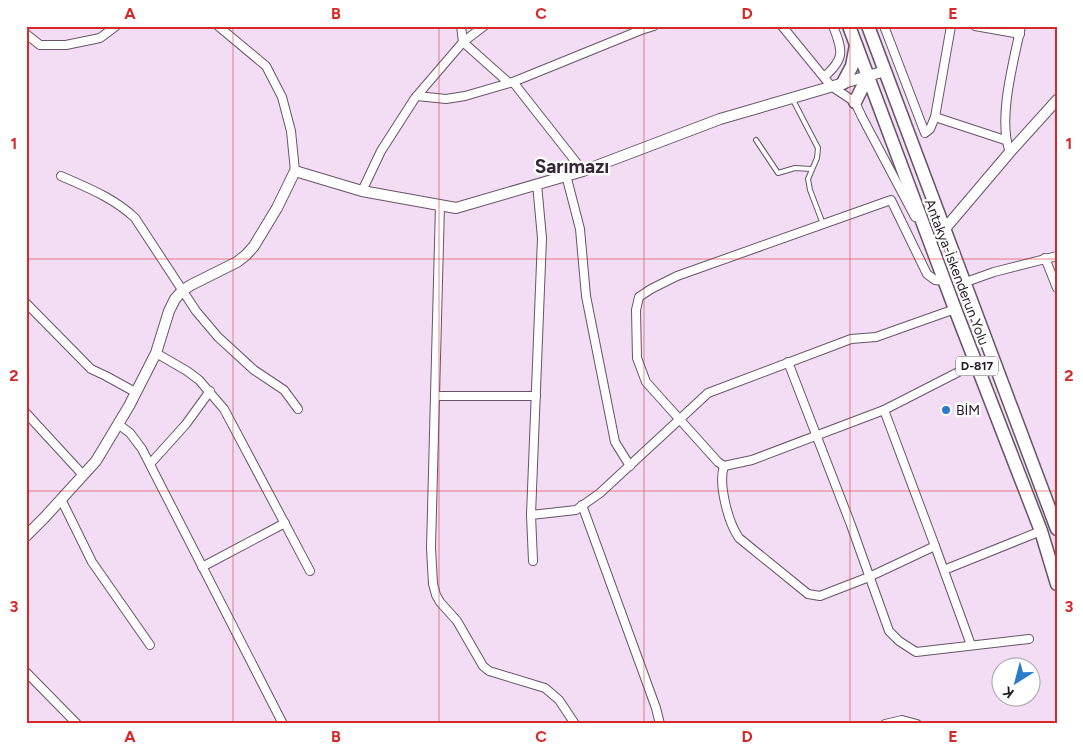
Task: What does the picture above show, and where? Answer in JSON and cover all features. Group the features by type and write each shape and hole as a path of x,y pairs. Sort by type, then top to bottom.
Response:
{"highway":[{"name":"Antakya-İskenderun Yolu","path":"849,26 954,310 1041,531 1057,584"},
{"name":"Antakya-İskenderun Yolu","path":"868,26 943,231 1057,529"},
{"path":"837,85 852,66 856,45"},
{"path":"855,102 868,76"}],"street":[{"path":"26,34 40,45 66,45 100,38 116,26"},
{"path":"26,536 96,461 156,353 169,311 175,299 182,291 210,274 237,262 246,255 254,246 278,208 295,171 291,131 282,98 266,66 218,26"},
{"path":"462,26 463,42 511,83 583,171"},
{"path":"362,191 381,151 416,96 463,42 484,26"},
{"path":"416,96 446,99 465,96 511,83 654,26"},
{"path":"782,26 824,77 837,85 855,102 901,192 928,238"},
{"path":"824,77 835,67 840,57 841,45 833,26"},
{"path":"884,26 925,133 930,129 935,117 951,26"},
{"path":"976,26 1020,30 1004,116 1005,140 1010,152"},
{"path":"295,171 362,191 456,208 583,171 720,119 885,71"},
{"path":"943,231 1057,100"},
{"path":"935,117 1005,140"},
{"path":"61,176 111,199 129,212 135,218 196,311 218,337 254,370 284,390 298,409"},
{"path":"566,176 580,228 586,296 615,442 630,466"},
{"path":"533,561 531,515 542,238 537,184"},
{"path":"944,281 935,280 927,274 891,200 677,276 651,289 639,297 636,310 637,358 646,382 718,462 724,466 752,460 884,410 976,362"},
{"path":"440,205 431,548 433,584 440,602 457,621 484,666 489,671 545,688 559,700 574,724"},
{"path":"964,283 994,272 1057,256"},
{"path":"1045,258 1057,288"},
{"path":"26,303 91,369 135,392"},
{"path":"531,515 576,510 600,493 708,393 851,339 876,337 954,310"},
{"path":"156,353 187,371 210,391 224,409 310,571"},
{"path":"788,362 851,525 889,632 908,648 916,652 1029,639"},
{"path":"150,464 186,424 210,391"},
{"path":"435,396 536,396"},
{"path":"884,410 971,645"},
{"path":"26,413 83,475"},
{"path":"118,424 136,440 150,464 283,724"},
{"path":"724,466 721,487 734,531 739,538 808,594 820,596 869,577 935,546"},
{"path":"61,499 92,562 150,645"},
{"path":"582,505 656,708 660,724"},
{"path":"202,567 285,524"},
{"path":"944,570 1041,531"},
{"path":"26,672 77,724"},
{"path":"885,724 902,722 917,724"}],"lane":[{"path":"792,98 818,144 818,155 811,169 808,185 823,224"},
{"path":"756,140 778,173 795,168 811,169"}],"place":[{"name":"BİM","path":"946,410"}],"district":[{"name":"Sarımazı","path":"572,166"}]}
